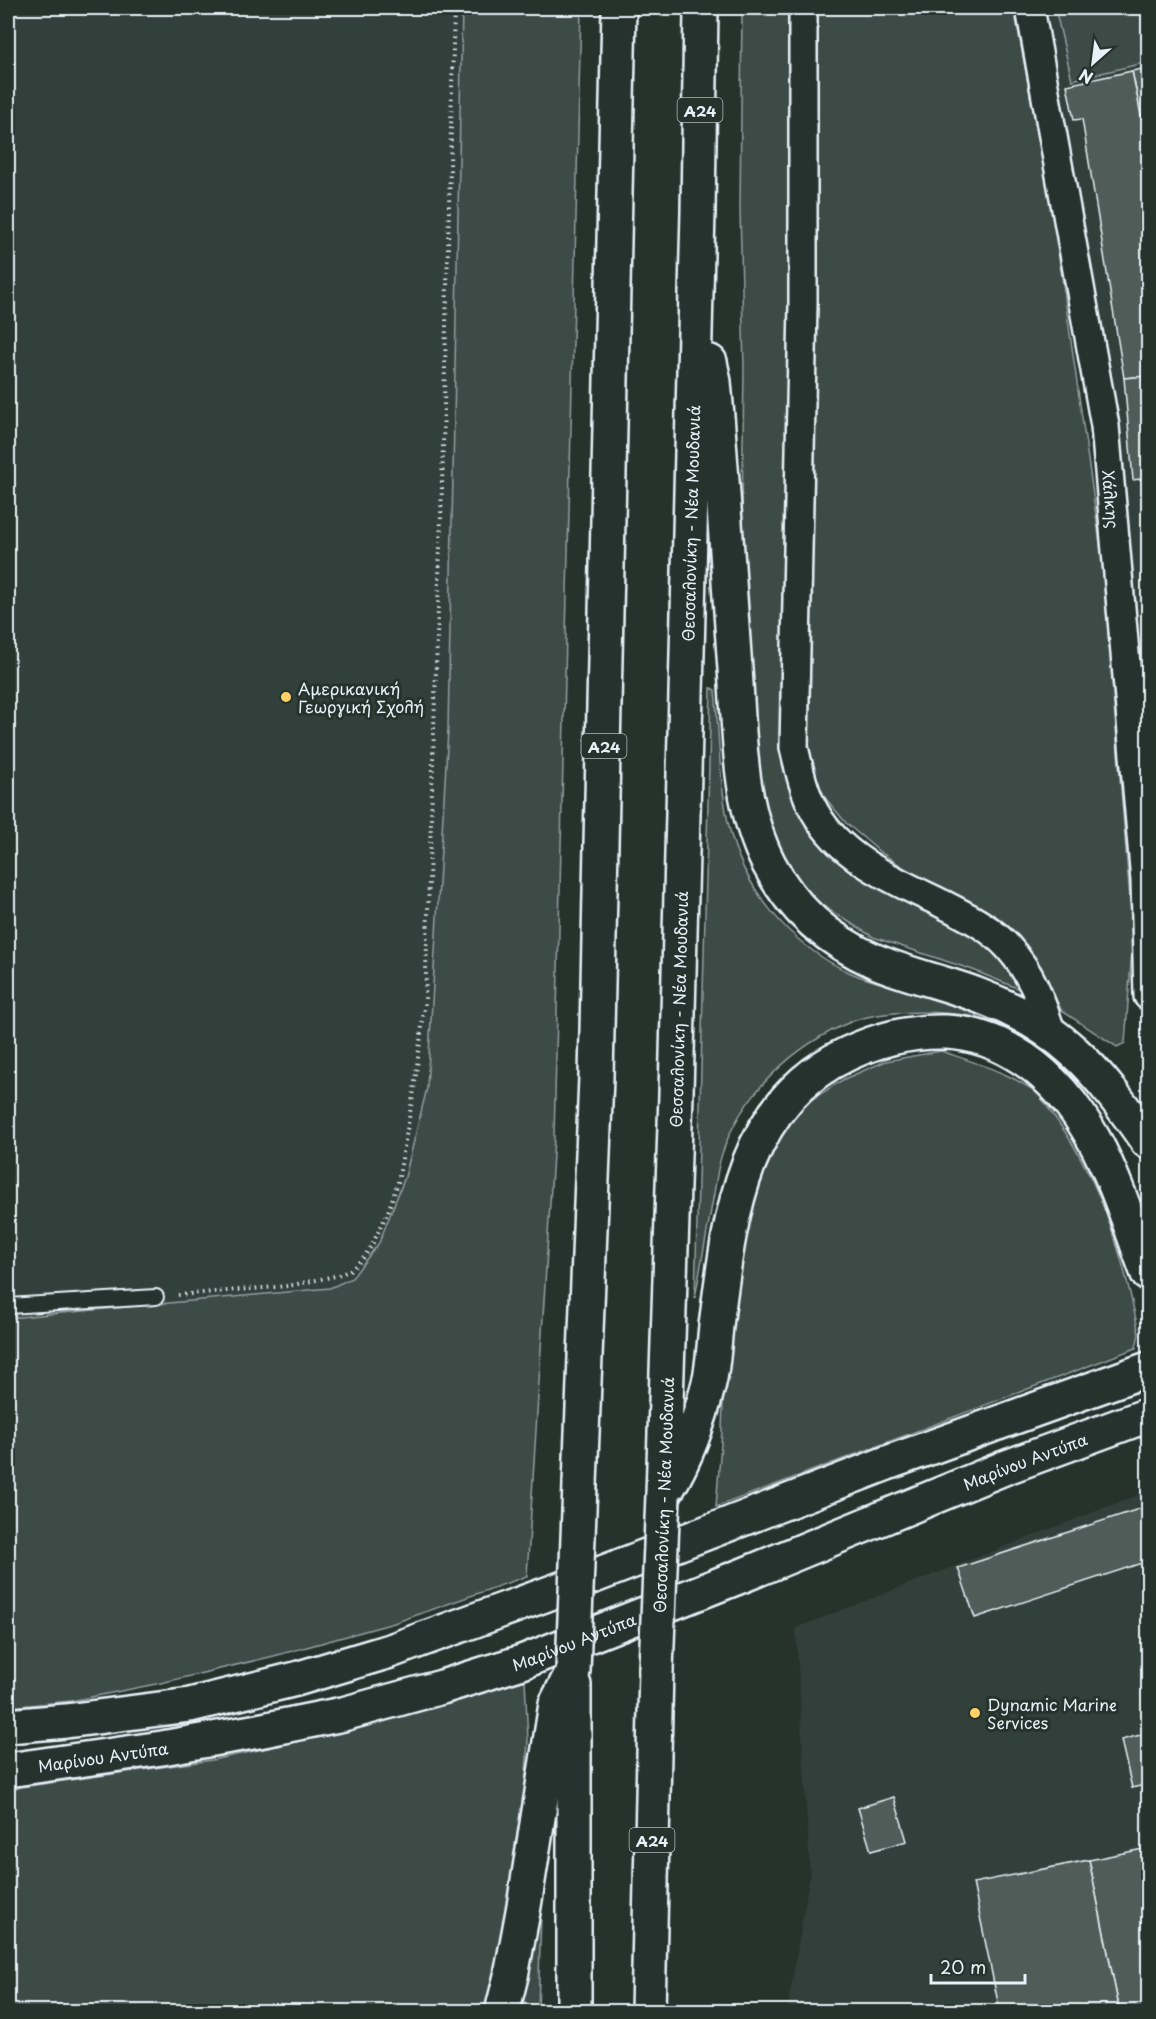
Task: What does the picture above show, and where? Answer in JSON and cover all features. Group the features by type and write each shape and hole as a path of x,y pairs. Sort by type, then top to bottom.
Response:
{"main road":[{"name":"Α24","path":"574,2012 573,1671 596,1077 619,8"},
{"name":"Θεσσαλονίκη - Νέα Μουδανιά","path":"648,2012 656,1670 676,1106 701,8"},
{"path":"698,212 701,318 714,382 741,760 747,803 765,855 783,888 803,913 824,932 848,947 874,961 978,995 1018,1012 1051,1031 1083,1059 1148,1138"},
{"path":"663,1495 681,1466 693,1439 709,1381 730,1233 743,1177 754,1147 790,1093 830,1062 855,1050 897,1036 930,1032 964,1033 990,1040 1012,1051 1043,1072 1071,1101 1105,1161 1149,1274"},
{"path":"8,1726 190,1705 296,1679 390,1651 569,1586 887,1463 1149,1369"},
{"name":"Μαρίνου Αντύπα","path":"8,1770 162,1748 258,1731 343,1714 442,1687 522,1662 746,1574 1004,1468 1149,1415"},
{"path":"502,2012 524,1906 552,1721 556,1704 573,1671"}],"street":[{"path":"803,8 803,304 794,747 802,782 815,812 834,839 855,856 884,874 969,918 990,931 1007,946 1033,981 1051,1031"},
{"name":"Χάλκης","path":"1030,8 1105,426 1145,880 1149,996"}],"lane":[{"path":"8,1306 156,1297"}],"path":[{"path":"156,1297 288,1286 340,1275 352,1269 371,1247 388,1212 398,1182 414,1090 425,1002 442,486 453,8"}],"shaded area":[{"name":"Αμερικανική Γεωργική Σχολή","path":"8,8 581,8 554,1138 527,1576 394,1623 274,1656 161,1683 71,1701 8,1707"},
{"path":"462,8 581,8 554,1138 527,1576 394,1623 274,1656 161,1683 71,1701 8,1707 8,1318 330,1288 352,1278 379,1243 405,1177 427,1088 448,730"},
{"path":"742,8 788,8 788,708 844,864 914,906 990,944 1029,993 973,970 873,937 809,897 777,847 757,770 741,583 744,368 740,211"},
{"path":"816,8 1014,8 1055,229 1102,557 1133,936 1125,1043 1117,1047 1062,1011 1043,974 999,921 986,910 912,873 880,852 846,823 822,794 809,765 805,739"},
{"path":"1042,8 1148,8 1148,790 1115,399"},
{"path":"1055,8 1148,8 1148,62 1072,80"},
{"path":"711,688 715,690 721,773 728,822 744,869 771,911 808,947 851,973 999,1018 997,1023 965,1015 925,1012 868,1017 831,1031 791,1057 773,1074 742,1111 722,1154 695,1298"},
{"path":"941,1051 1000,1072 1033,1090 1042,1099 1072,1143 1099,1195 1118,1250 1139,1334 1136,1348 716,1507 722,1431 725,1343 748,1206 768,1153 803,1105 844,1079 886,1061"},
{"name":"Dynamic Marine Services","path":"1148,1491 1148,2011 787,2012 810,1874 796,1628"},
{"path":"525,1680 528,1740 524,1808 504,1927 485,2011 8,2011 8,1792 21,1787 212,1760 339,1733"},
{"path":"537,1912 541,1912 538,2011 514,2012"}],"building":[{"path":"1148,68 1148,139 1146,140 1132,71"},
{"path":"1132,71 1146,140 1148,139 1148,376 1124,378 1082,119 1074,120 1067,85"},
{"path":"1148,376 1148,478 1133,480 1124,378"},
{"path":"1148,1506 1148,1561 975,1618 958,1568"},
{"path":"1148,1733 1148,1784 1132,1788 1121,1740"},
{"path":"894,1797 907,1841 871,1851 858,1808"},
{"path":"1148,1848 1148,2012 1120,2012 1089,1860"},
{"path":"1089,1860 1120,2012 1000,2012 973,1883"}],"place":[{"name":"Αμερικανική Γεωργική Σχολή","path":"286,697"},
{"name":"Dynamic Marine Services","path":"975,1713"}]}
